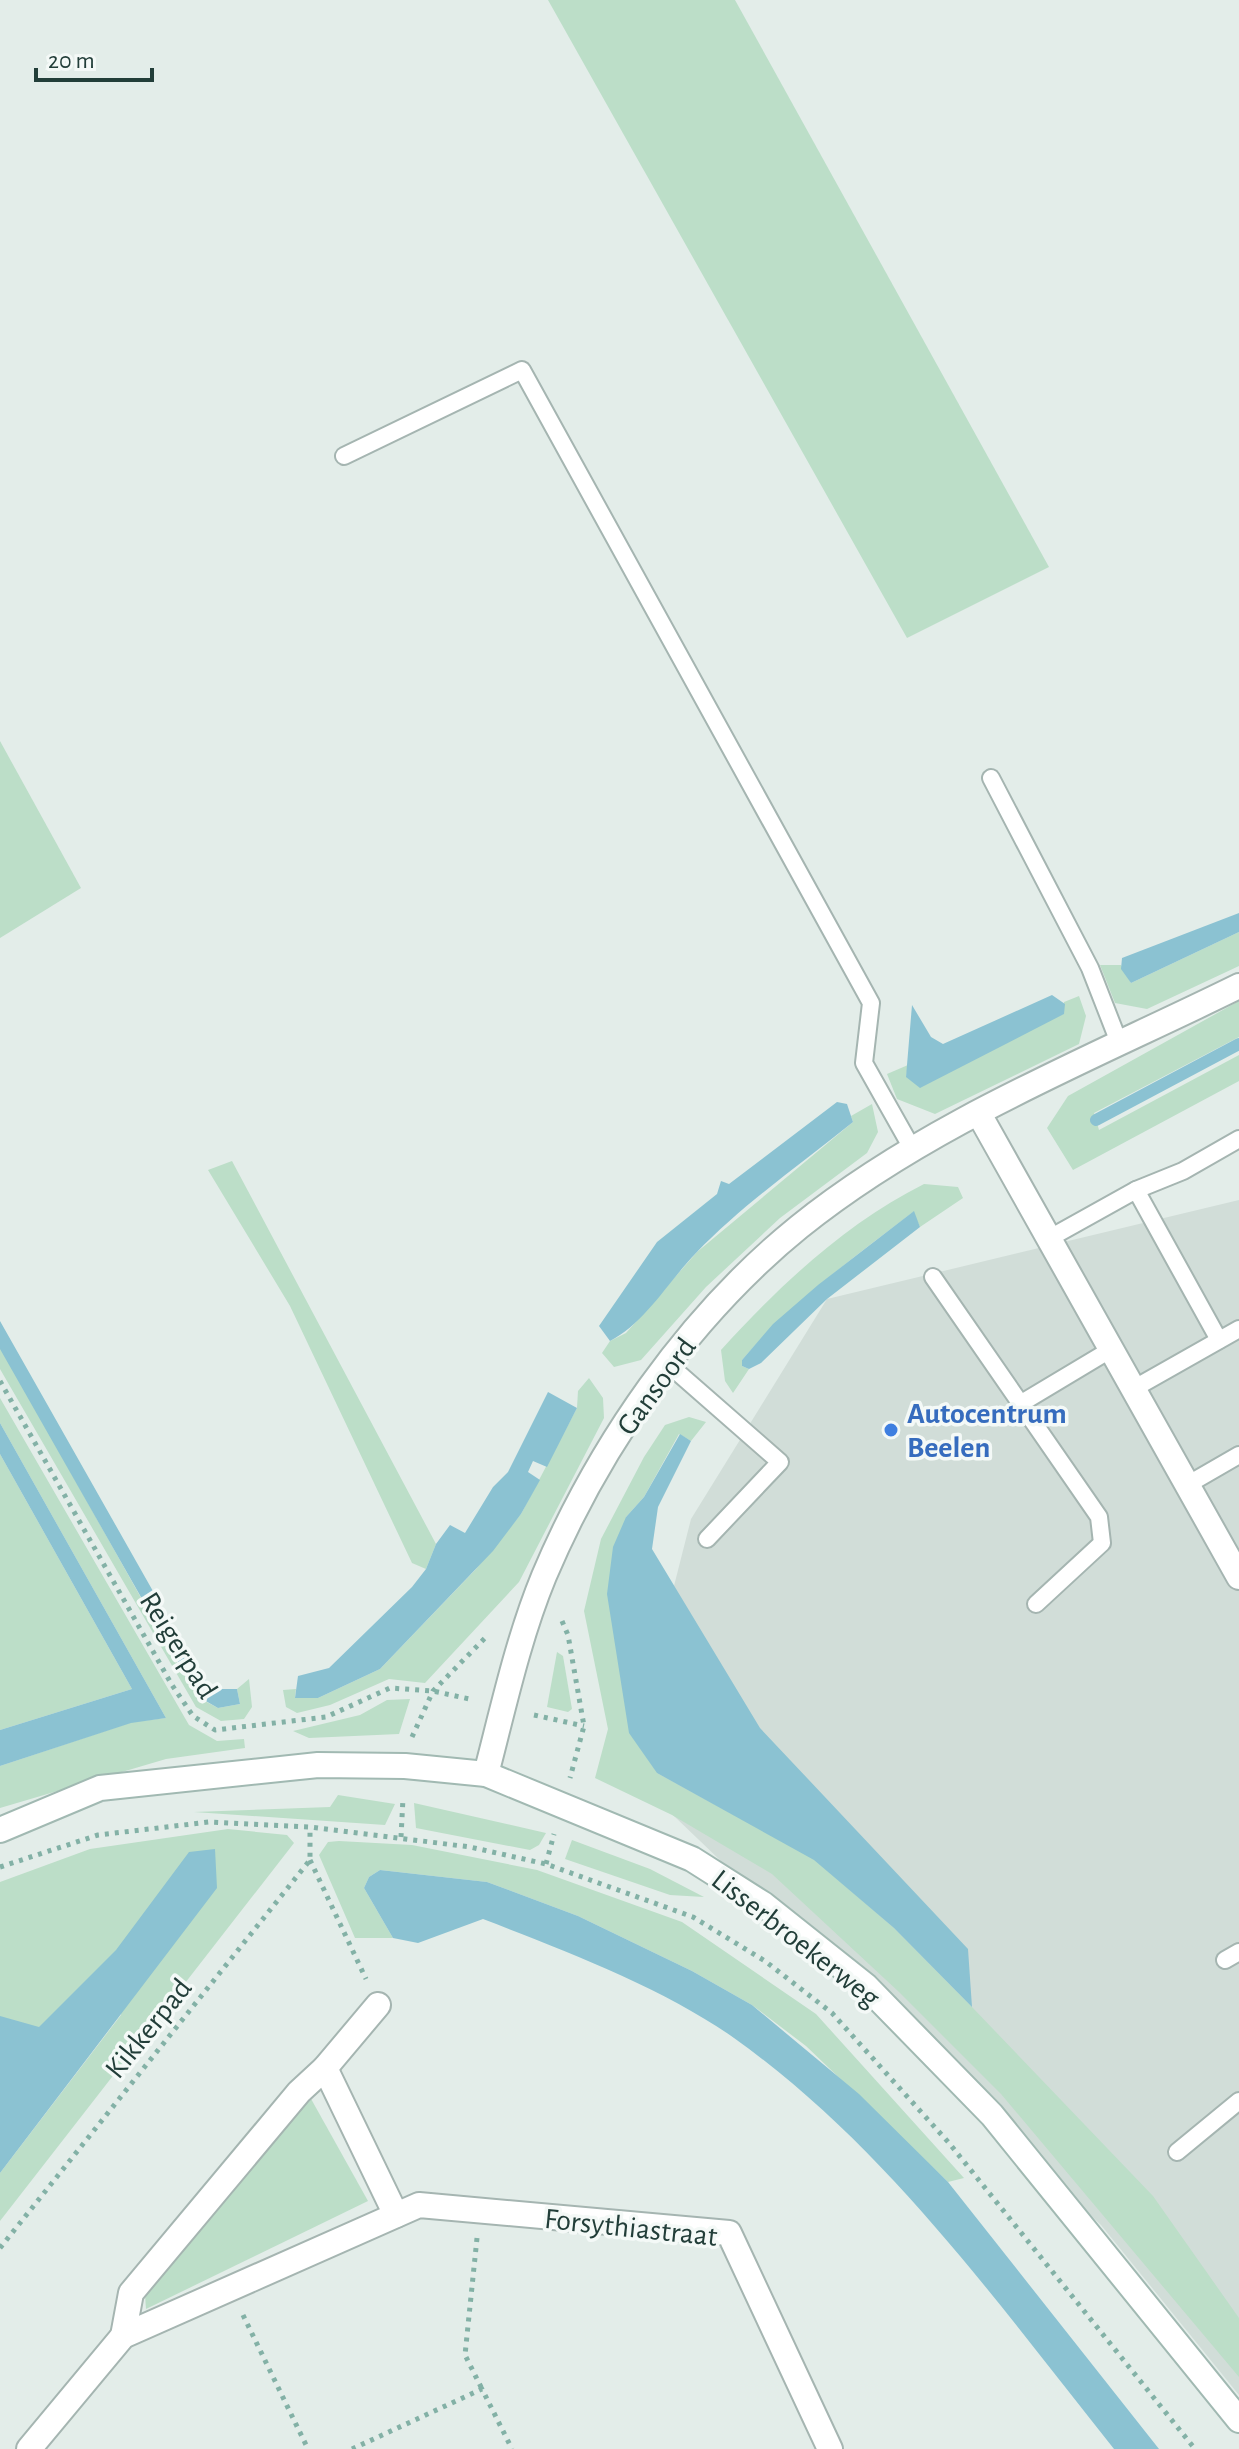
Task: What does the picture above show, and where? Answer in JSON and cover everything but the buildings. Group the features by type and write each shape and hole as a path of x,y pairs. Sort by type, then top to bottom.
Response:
{"street":[{"name":"Gansoord","path":"486,1774 542,1580 571,1517 605,1457 668,1364 705,1320 772,1250 801,1225 913,1150 979,1114 1239,986"},
{"path":"979,1114 1187,1485 1231,1543 1239,1577"},
{"name":"Lisserbroekerweg","path":"0,1830 100,1788 318,1765 405,1766 486,1774 692,1859 763,1904 866,1986 992,2115 1239,2420"},
{"name":"Forsythiastraat","path":"123,2336 131,2293 299,2092 325,2068 378,2005"},
{"path":"325,2068 396,2215"},
{"name":"Forsythiastraat","path":"29,2449 123,2336 419,2205 729,2233 830,2449"}],"lane":[{"path":"344,456 522,370 871,1003 864,1063 887,1109 913,1150"},
{"path":"991,778 1090,968 1120,1045"},
{"path":"1048,1239 1136,1190 1183,1171 1239,1139"},
{"path":"1136,1190 1219,1340"},
{"path":"933,1277 1099,1517 1102,1543 1036,1604"},
{"path":"1133,1389 1239,1329"},
{"path":"1020,1404 1110,1350"},
{"path":"668,1364 780,1462 707,1539"},
{"path":"1187,1485 1239,1455"},
{"path":"1177,2152 1239,2101"}],"path":[{"name":"Reigerpad","path":"0,1381 172,1685 193,1716 215,1730 242,1729 326,1717 390,1688 433,1691"},
{"path":"542,1580 568,1635 584,1726"},
{"path":"0,1867 98,1835 209,1822 310,1827 470,1847 546,1864 693,1917 765,1961 832,2013 949,2143 1195,2449"},
{"path":"310,1827 310,1860 378,2005"},
{"name":"Kikkerpad","path":"0,2248 310,1860"},
{"path":"480,2211 465,2355 512,2449"},
{"path":"230,2289 308,2449"},
{"path":"352,2449 482,2389"}],"shaded area":[{"path":"1239,1200 1239,2395 1101,2225 627,1771 691,1519 827,1299"}],"green space":[{"path":"548,0 735,0 1049,567 907,638"},
{"path":"0,741 81,888 0,938"},
{"path":"1239,932 1239,966 1147,1009 1115,1003 1100,965 1121,965 1131,983"},
{"path":"1079,996 1086,1016 1079,1044 935,1114 897,1099 887,1074 908,1065 906,1077 1063,1014 1064,1002"},
{"path":"1239,1001 1239,1037 1094,1113 1099,1130 1239,1055 1239,1081 1073,1170 1047,1128 1068,1096"},
{"path":"872,1104 878,1132 867,1153 780,1218 706,1287 641,1360 614,1367 602,1353 610,1341 626,1333 697,1252 853,1122 851,1116"},
{"path":"232,1161 436,1544 426,1569 412,1563 290,1306 208,1170"},
{"path":"924,1184 958,1187 963,1198 920,1227 913,1212 824,1282 781,1319 742,1360 742,1366 749,1369 733,1393 725,1381 721,1350 815,1258 868,1217"},
{"path":"0,1346 182,1671 203,1700 218,1708 240,1704 237,1689 249,1679 252,1707 244,1719 221,1721 196,1707 0,1369"},
{"path":"589,1378 603,1398 604,1418 519,1582 425,1683 389,1679 330,1705 297,1713 286,1707 283,1690 296,1689 295,1697 318,1698 380,1669 476,1569 521,1514 577,1408 578,1391"},
{"path":"0,1398 189,1725 217,1741 244,1739 245,1748 166,1759 0,1808 0,1766 132,1722 166,1718 0,1423"},
{"path":"689,1417 706,1422 691,1441 679,1434 644,1497 626,1517 657,1773 814,1859 894,1928 972,2007 1153,2196 1239,2318 1239,2377 1001,2094 899,1992 772,1874 672,1815 595,1778 608,1729 584,1611 601,1539 644,1457 665,1425"},
{"path":"0,1454 132,1689 0,1730"},
{"path":"557,1652 563,1656 572,1709 568,1712 547,1707"},
{"path":"410,1699 399,1734 309,1738 293,1731 360,1715 387,1700"},
{"path":"338,1795 395,1804 385,1825 194,1812 330,1807"},
{"path":"414,1803 546,1833 539,1845 530,1850 416,1828"},
{"path":"228,1829 287,1835 294,1843 0,2221 0,2173 121,2015 123,1962 34,2053 0,2017 0,1882 90,1849"},
{"path":"572,1840 650,1869 704,1897 670,1895 565,1859"},
{"path":"328,1842 412,1845 537,1870 682,1922 816,2014 964,2178 948,2182 806,2046 752,2005 692,1971 578,1916 487,1882 380,1870 369,1877 364,1888 393,1938 355,1938 319,1855"},
{"path":"310,2097 368,2201 146,2309 145,2295"}],"water":[{"path":"1239,913 1239,932 1131,983 1121,969 1122,958"},
{"path":"1052,995 1065,1004 1064,1014 920,1088 906,1077 912,1005 931,1037 943,1044"},
{"path":"837,1102 847,1104 853,1122 733,1218 696,1253 634,1324 610,1341 599,1326 657,1242 717,1194 721,1181 729,1184"},
{"path":"914,1211 920,1227 827,1299 761,1363 749,1369 742,1366 742,1360 773,1324"},
{"path":"0,1321 192,1660 212,1689 237,1689 240,1704 218,1708 204,1700 183,1671 0,1349"},
{"path":"548,1392 577,1408 547,1467 533,1461 528,1472 540,1480 521,1514 493,1551 380,1669 318,1698 295,1698 298,1676 329,1668 412,1587 426,1569 436,1544 450,1525 465,1533 493,1487 508,1472"},
{"path":"0,1423 166,1718 131,1723 0,1766 0,1730 132,1689 0,1454"},
{"path":"680,1434 691,1441 658,1507 652,1549 760,1728 968,1949 972,2007 894,1928 814,1860 657,1773 629,1733 607,1594 613,1547 626,1517 644,1497"},
{"path":"215,1849 217,1888 0,2173 0,2016 39,2027 116,1950 189,1852"},
{"path":"380,1870 487,1882 578,1916 692,1971 752,2005 859,2094 948,2182 1159,2449 1114,2449 983,2284 891,2178 842,2128 734,2038 645,1987 483,1919 418,1943 393,1938 364,1888 369,1877"}],"waterway":[{"path":"1096,1120 1239,1044"}],"place":[{"name":"Autocentrum Beelen","path":"891,1430"}]}
